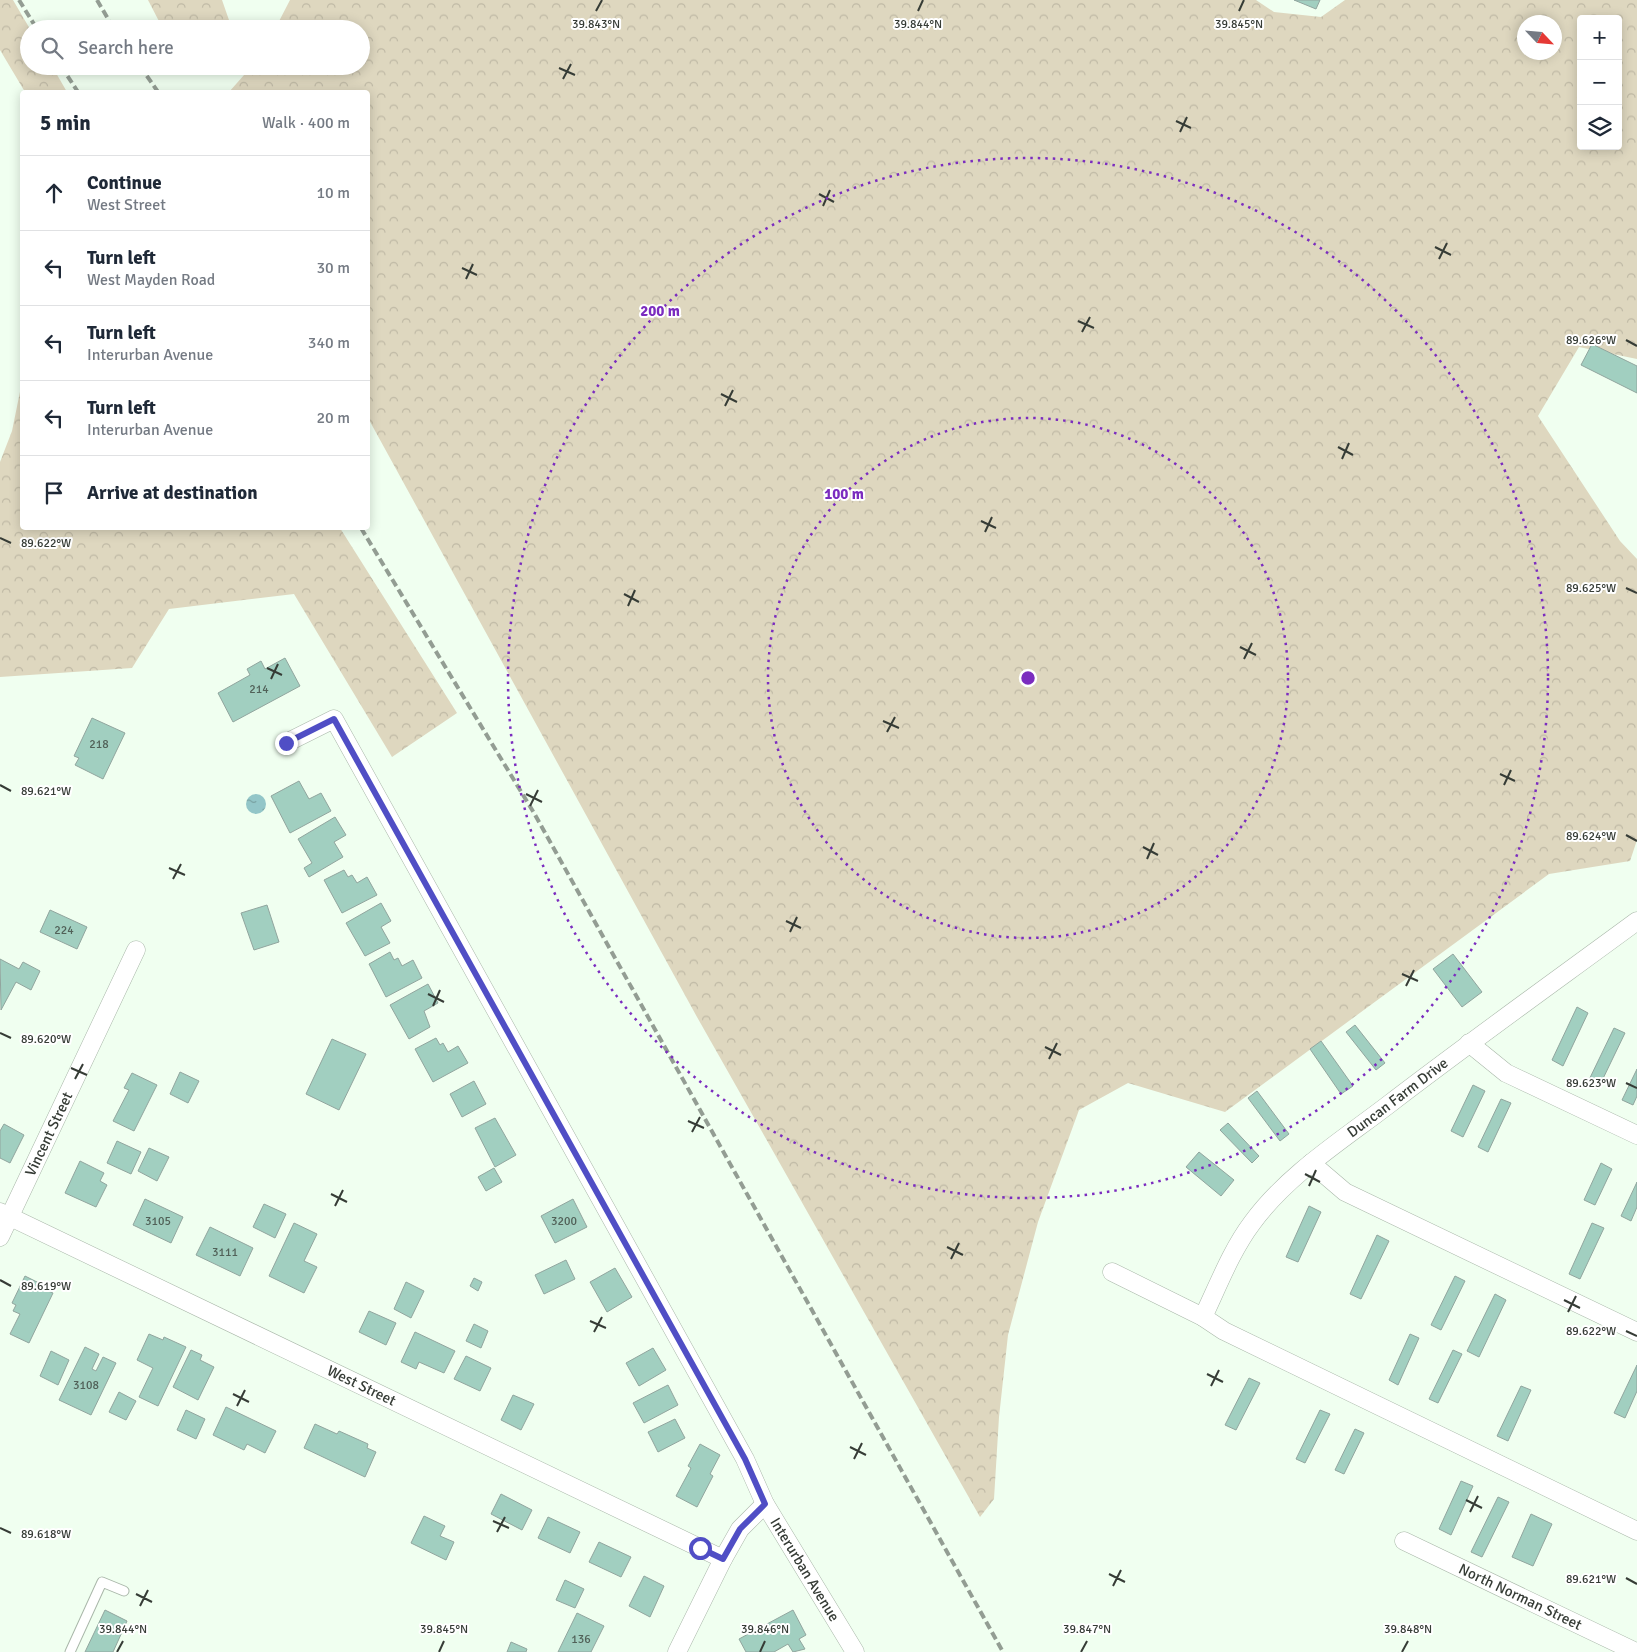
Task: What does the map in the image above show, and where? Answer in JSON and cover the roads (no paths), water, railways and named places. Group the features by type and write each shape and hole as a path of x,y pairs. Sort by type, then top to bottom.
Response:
{"street":[{"name":"Interurban Avenue","path":"286,743 334,719 745,1459 765,1504 855,1652"},
{"name":"Duncan Farm Drive","path":"1203,1316 1240,1241 1252,1223 1278,1193 1311,1163 1469,1043 1637,921"},
{"name":"Vincent Street","path":"0,1237 5,1214 136,950"},
{"path":"1469,1043 1506,1073 1637,1135"},
{"path":"1311,1163 1345,1192 1637,1332"},
{"name":"West Street","path":"5,1214 723,1559"},
{"path":"1112,1272 1203,1316 1233,1335 1637,1530"},
{"path":"677,1652 740,1529 765,1504"},
{"name":"North Norman Street","path":"1404,1541 1636,1652"}],"lane":[{"path":"70,1652 102,1582 124,1591"}],"water":[{"path":"256,794 263,797 266,804 263,811 256,814 249,811 246,804 249,797"}],"railway":[{"path":"19,0 31,20"},
{"path":"97,0 109,20"},
{"path":"67,75 77,90"},
{"path":"146,75 157,90"},
{"path":"362,530 534,813 1003,1652"}]}
